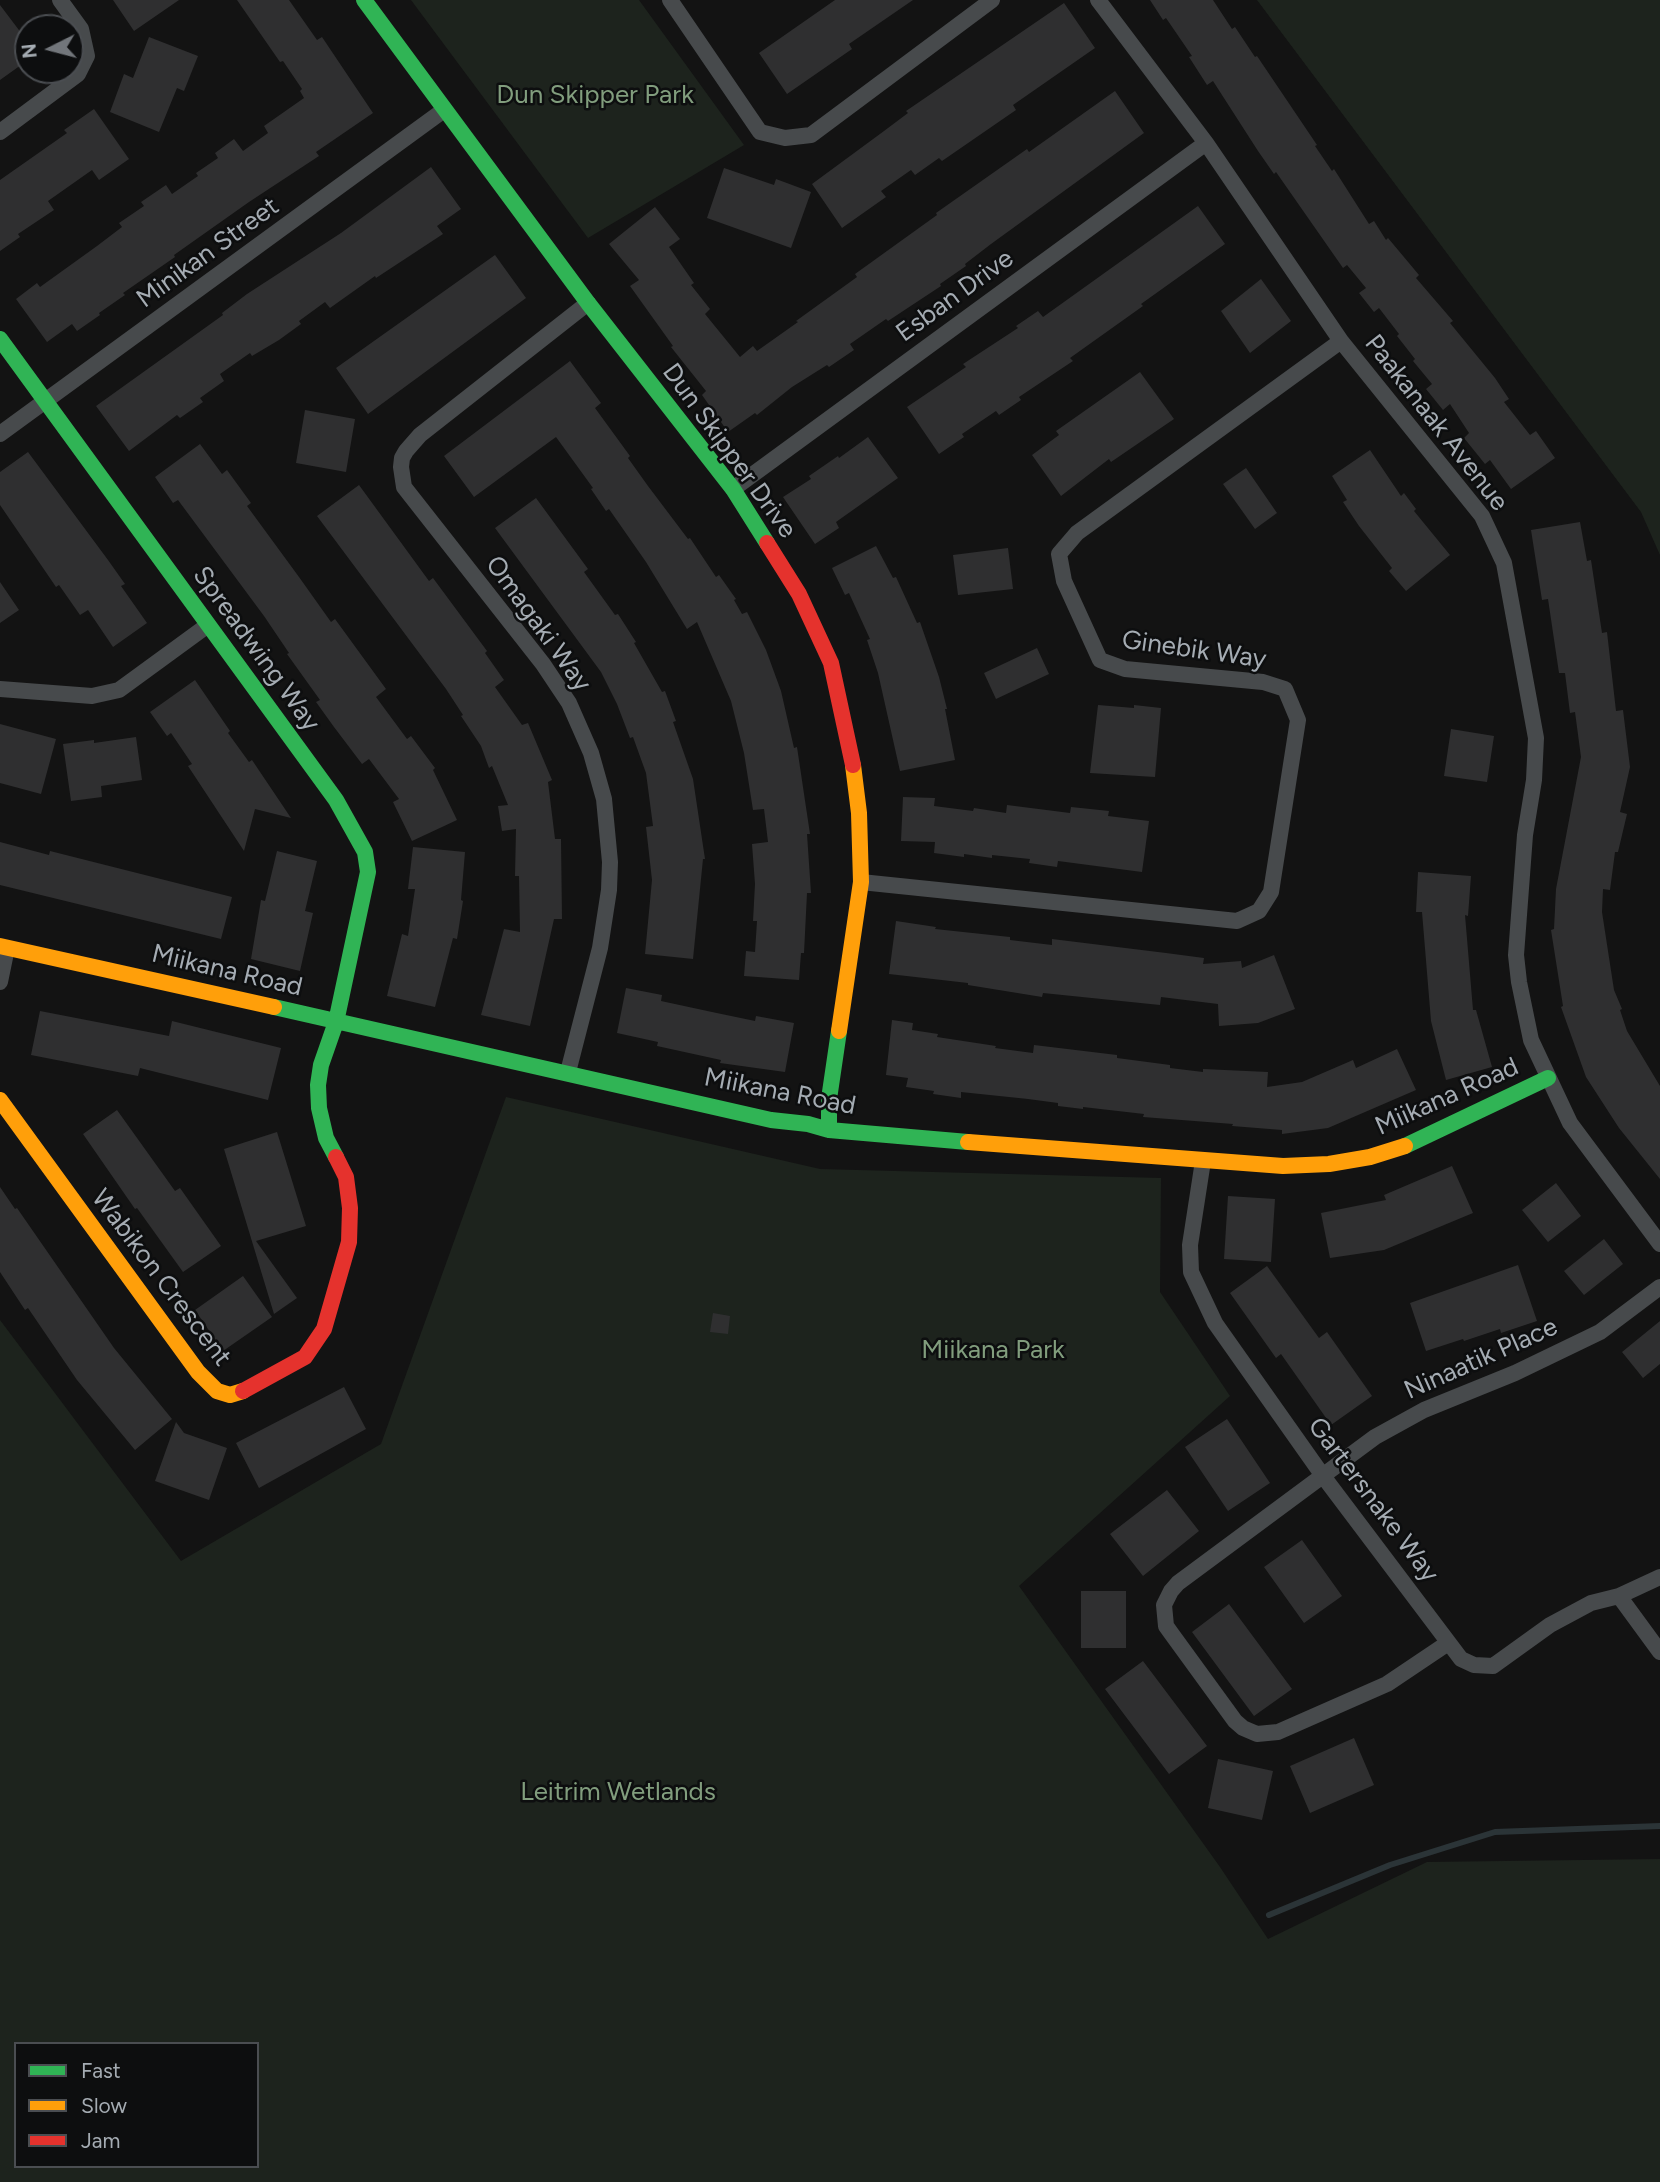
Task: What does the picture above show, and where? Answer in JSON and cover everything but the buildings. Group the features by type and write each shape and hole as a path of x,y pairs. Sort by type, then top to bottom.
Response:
{"street":[{"path":"0,132 78,74 88,56 81,29 60,0"},
{"name":"Dun Skipper Drive","path":"364,0 588,303 733,489 799,594 831,663 852,752 859,813 862,882 829,1099 829,1130"},
{"path":"670,0 760,132 785,138 811,135 992,0"},
{"name":"Paakanaak Avenue","path":"1098,0 1206,143 1342,341 1482,516 1504,563 1536,738 1516,955 1531,1040 1570,1123 1660,1244"},
{"name":"Minikan Street","path":"0,434 444,110"},
{"name":"Esban Drive","path":"733,489 1206,143"},
{"name":"Omagaki Way","path":"568,1072 600,948 609,890 610,862 604,799 591,753 569,703 543,664 404,487 401,467 406,451 420,435 588,303"},
{"name":"Spreadwing Way","path":"0,339 336,800 365,852 368,872 337,1022"},
{"name":"Ginebik Way","path":"862,882 1237,921 1259,911 1271,892 1298,719 1285,690 1263,682 1125,669 1100,660 1064,581 1059,554 1077,533 1342,341"},
{"path":"0,688 92,696 119,690 208,625"},
{"path":"0,982 3,947"},
{"name":"Miikana Road","path":"3,947 829,1130 1203,1161 1283,1166 1329,1164 1370,1157 1434,1133 1548,1079"},
{"name":"Wabikon Crescent","path":"0,1100 198,1372 217,1391 230,1395 243,1391 305,1357 324,1329 349,1242 351,1208 346,1177 326,1138 319,1108 321,1065 337,1022"},
{"name":"Gartersnake Way","path":"1203,1161 1190,1245 1191,1272 1215,1324 1323,1476 1461,1659 1474,1665 1493,1666 1591,1603 1619,1596 1660,1577"},
{"name":"Ninaatik Place","path":"1448,1643 1387,1684 1278,1732 1257,1734 1235,1721 1171,1633 1166,1626 1164,1605 1178,1583 1375,1437 1423,1410 1515,1373 1600,1332 1660,1287"},
{"path":"1619,1596 1660,1653"}],"green space":[{"name":"Dun Skipper Park","path":"411,0 639,0 744,145 588,238"},
{"path":"1257,0 1660,0 1660,555 1641,512"},
{"name":"Leitrim Wetlands","path":"506,1097 820,1169 1161,1178 1160,1292 1230,1396 1019,1586 1220,1867 1268,1939 1427,1862 1660,1859 1660,2182 0,2182 0,1320 181,1561 381,1444"}],"waterway":[{"path":"1269,1915 1390,1865 1495,1832 1660,1826"}],"traffic: fast":[{"path":"364,0 588,303 733,489 767,543"},
{"path":"0,339 336,800 365,852 368,872 336,1022 321,1065 318,1085 319,1108 326,1138 336,1157"},
{"path":"274,1007 771,1120 808,1124 829,1130 968,1142"},
{"path":"829,1130 829,1099 839,1031"},
{"path":"1405,1146 1548,1078"}],"traffic: slow":[{"path":"839,1031 861,882 859,813 853,765"},
{"path":"0,946 274,1007"},
{"path":"0,1100 198,1372 217,1391 230,1395 243,1391"},
{"path":"968,1142 1283,1166 1329,1164 1370,1157 1405,1146"}],"traffic: jam":[{"path":"767,543 799,594 831,663 853,765"},
{"path":"243,1391 305,1357 324,1329 349,1242 350,1208 346,1177 336,1157"}],"park label":[{"name":"Miikana Park","path":"993,1350"}]}
